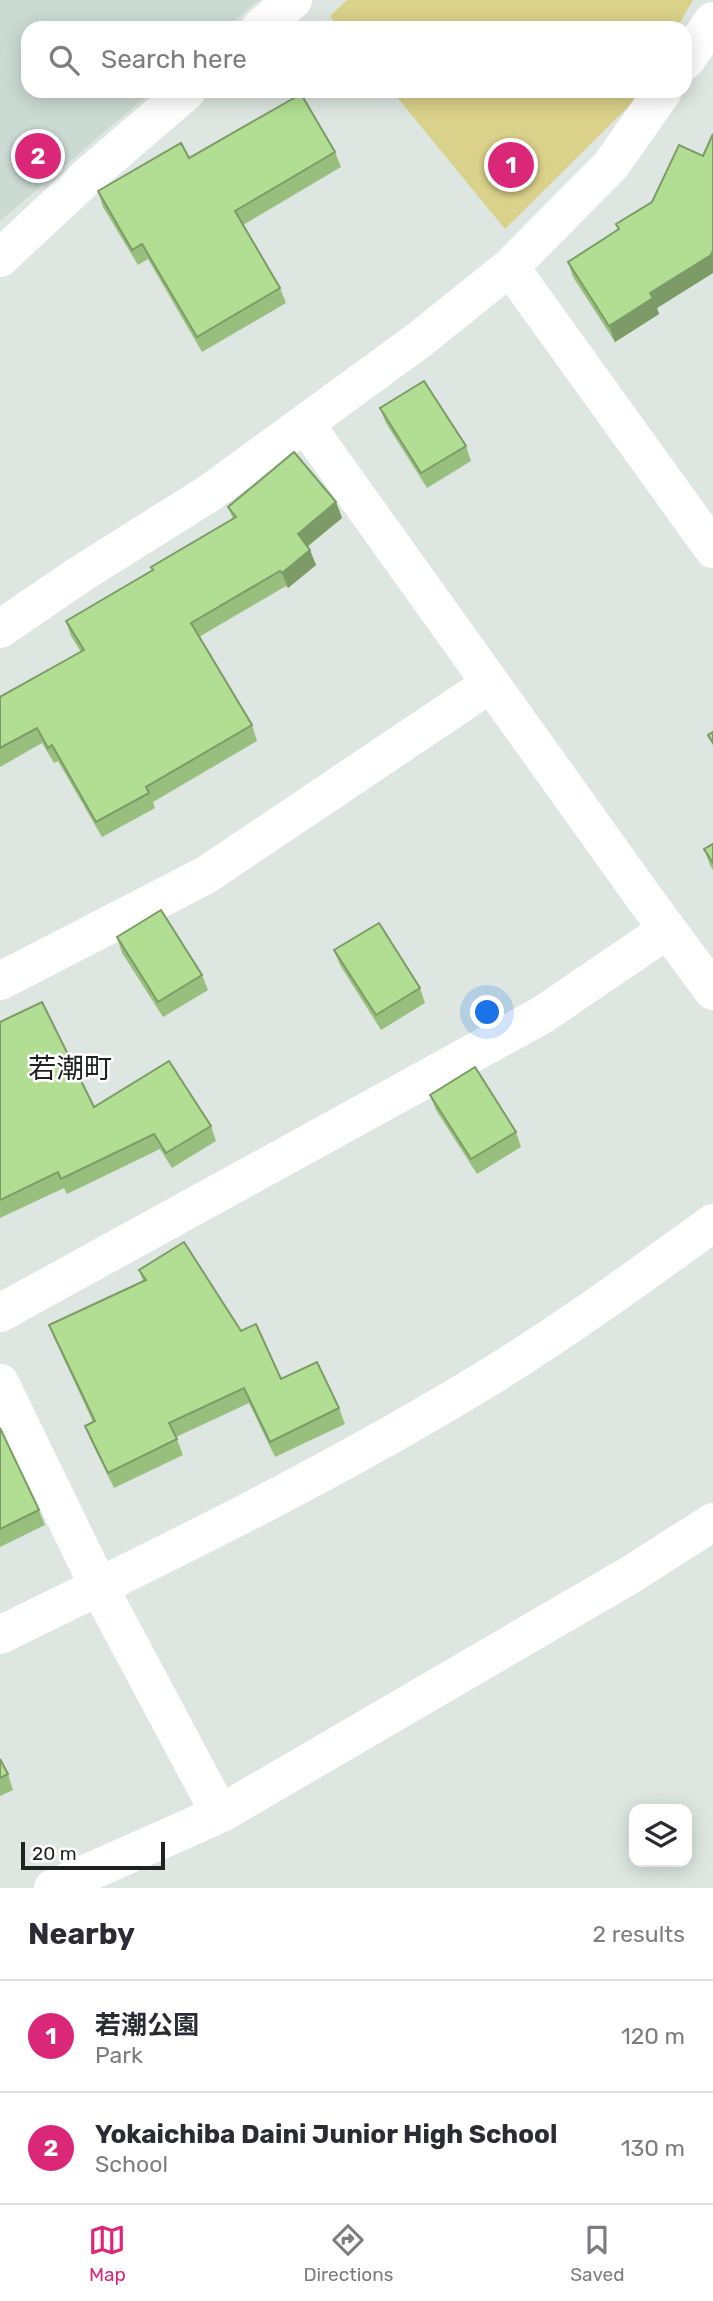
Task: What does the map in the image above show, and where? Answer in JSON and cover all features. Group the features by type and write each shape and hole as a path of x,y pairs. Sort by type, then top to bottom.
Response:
{"street":[{"path":"268,21 293,0"},
{"path":"692,51 713,21"},
{"path":"0,258 88,176 179,98"},
{"path":"0,629 79,575 208,494 419,340 510,267 611,165 658,98"},
{"path":"510,267 707,528"},
{"path":"305,424 713,991"},
{"path":"0,981 206,875 490,684"},
{"path":"0,1313 542,1015 667,930"},
{"path":"0,1635 296,1488 491,1376 613,1295 713,1223"},
{"path":"0,1383 99,1587 220,1814"},
{"path":"53,1888 220,1814 630,1575 713,1522"}],"shaded area":[{"path":"0,0 259,0 234,21 21,21 21,98 144,98 0,221"},
{"path":"347,0 693,0 681,21 334,21 330,16"},
{"path":"398,98 636,98 633,102 505,229"}],"building":[{"path":"294,98 303,98 335,152 235,211 280,288 197,337 142,244 132,250 98,191 181,143 189,158"},
{"path":"713,134 711,255 650,293 653,298 609,326 568,262 619,229 616,224 652,202 679,145 703,156"},
{"path":"424,381 466,446 421,473 380,408"},
{"path":"294,452 336,502 298,534 310,550 282,573 280,571 191,623 252,725 146,787 149,793 96,822 52,745 48,748 37,728 0,748 0,697 84,650 66,621 236,517 228,507"},
{"path":"713,844 713,863 704,849"},
{"path":"161,910 202,975 158,1002 117,937"},
{"path":"379,923 420,988 376,1015 334,950"},
{"path":"42,1002 94,1107 169,1061 211,1126 166,1153 154,1134 61,1179 58,1172 0,1200 0,1022"},
{"path":"475,1067 516,1132 471,1159 430,1095"},
{"path":"184,1242 241,1331 256,1324 281,1379 317,1362 339,1408 270,1442 244,1388 169,1423 177,1439 108,1473 85,1426 95,1421 49,1325 146,1280 139,1270"},
{"path":"0,1428 39,1510 0,1529"},
{"path":"0,1759 8,1774 0,1778"}],"place":[{"name":"Yokaichiba Daini Junior High School","path":"38,156"},
{"name":"若潮公園","path":"511,165"}],"district":[{"name":"若潮町","path":"70,1068"}]}
